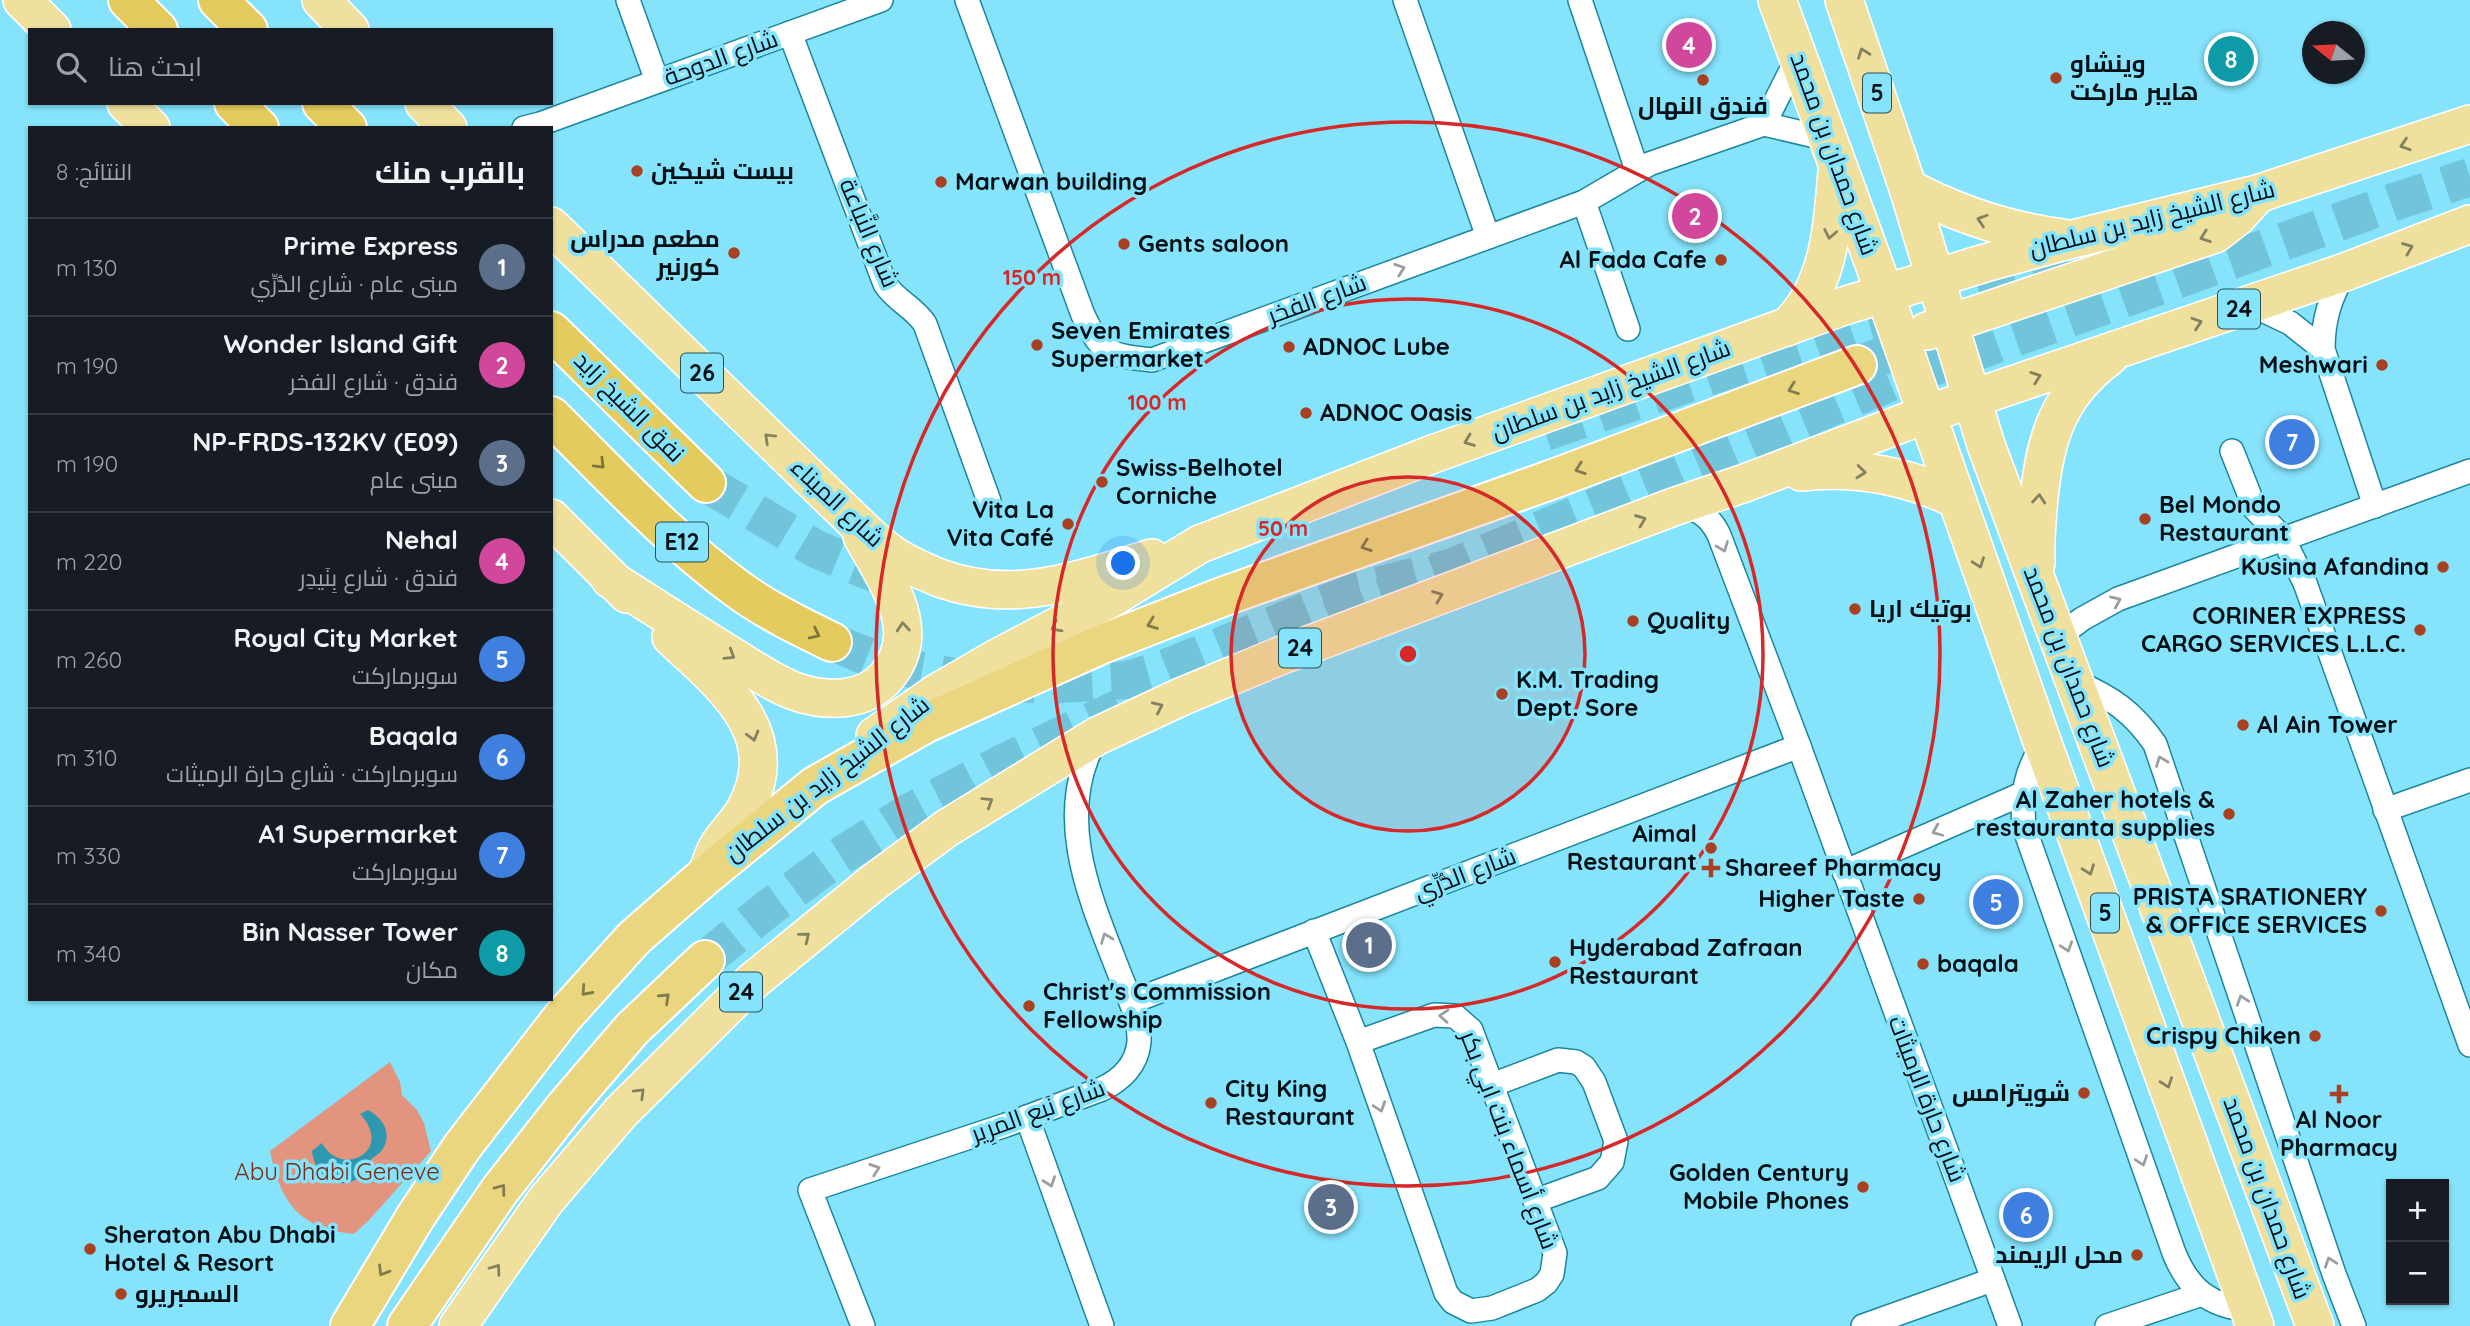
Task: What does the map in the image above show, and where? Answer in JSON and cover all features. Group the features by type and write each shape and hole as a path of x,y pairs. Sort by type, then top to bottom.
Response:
{"highway":[{"path":"128,0 156,28"},
{"path":"218,0 246,28"},
{"path":"236,105 257,126"},
{"path":"324,105 345,126"},
{"name":"نفق الشيخ زايد","path":"553,333 706,483"},
{"path":"815,786 926,723 1101,644 1222,597 1553,479 1857,365"},
{"name":"E12","path":"553,418 628,493 699,558 739,590 782,618 832,642"},
{"name":"شارع الشيخ زايد بن سلطان","path":"350,1326 416,1216 462,1147 562,1018 634,938 815,786"},
{"path":"407,1326 500,1190 566,1106 632,1030 705,960"}],"main road":[{"path":"22,0 50,28"},
{"path":"321,0 348,28"},
{"name":"شارع حمدان بن محمد","path":"1777,0 2252,1318"},
{"name":"شارع حمدان بن محمد","path":"1844,0 1908,188 1971,400 2039,592 2076,682 2315,1326"},
{"path":"128,105 149,126"},
{"path":"426,105 446,126"},
{"name":"شارع الشيخ زايد بن سلطان","path":"815,786 889,724 938,692 1115,596 1200,544 1535,416 1884,293 2073,239 2257,194 2470,124"},
{"path":"1787,327 1802,313 1813,297 1822,275 1833,214 1833,152"},
{"path":"1908,188 1951,209 1991,223 2031,233 2073,239"},
{"path":"1909,365 1917,340 1928,330 2215,234 2237,217 2257,194"},
{"name":"24","path":"458,1326 562,1180 621,1111 752,981 863,890 947,828 1097,736 1183,696 1282,655 1676,506 1745,483 1927,414 2345,272 2470,224"},
{"name":"شارع الميناء","path":"553,228 853,520 889,552 928,573 967,586 1005,592 1059,585 1200,544"},
{"path":"2039,592 2036,560 2037,519 2041,478 2054,424 2079,383 2113,354 2132,344"},
{"path":"1745,483 1782,474 1820,470 1857,471 1916,482 1956,499"},
{"path":"553,520 610,579 733,696 752,728 758,759 752,792 745,809 718,847 705,876"},
{"path":"610,579 781,686 832,698 863,694 882,681 897,662 904,638 904,625 901,613 853,520"}],"street":[{"path":"628,0 657,81"},
{"name":"شارع الدوحة","path":"535,126 556,122 657,81 790,33 824,10 881,0"},
{"name":"شارع الفخر","path":"967,0 1083,315 1095,340 1115,356 1152,360 1584,202 1637,170 1764,124"},
{"path":"1405,0 1488,237"},
{"path":"1580,0 1637,170"},
{"name":"شارع النَّباعة","path":"790,33 885,284 893,294 919,314 925,324 989,501"},
{"path":"1798,57 1764,124 1833,152"},
{"path":"1584,202 1628,329"},
{"path":"2345,272 2327,309 2323,349 2375,506"},
{"path":"2252,305 2290,323 2323,349"},
{"path":"2232,451 2255,509 2283,538 2305,583 2470,1045"},
{"path":"2058,637 2074,624 2118,599 2470,471"},
{"name":"شارع حارة الرميثات","path":"1676,506 1697,510 1714,525 1799,746 2010,1326"},
{"path":"2076,682 2121,705 2140,723 2155,744 2334,1275 2354,1326"},
{"name":"شارع نَبع المرِير","path":"863,1326 810,1190 1017,1121 1101,1089 1128,1072 1135,1058 1139,1042 1138,1027 1089,894 1076,840 1077,789 1082,768 1097,736"},
{"name":"شارع حمدان بن محمد","path":"2043,744 2032,762 2022,794 2024,827 2174,1253 2180,1268 2202,1294 2252,1318"},
{"name":"شارع الدُّرِّي","path":"1131,1002 1799,746"},
{"path":"2385,810 2470,780"},
{"path":"1844,872 2022,794"},
{"name":"شارع أسماء بنت ابي بكر","path":"1314,932 1358,1042 1443,1283 1453,1302 1471,1311 1482,1311 1527,1294 1545,1283 1552,1274 1555,1253 1471,1030 1455,1016 1434,1014 1358,1042"},
{"path":"1492,1085 1558,1060 1576,1062 1590,1074 1613,1131 1616,1152 1606,1171 1598,1178 1535,1201"},
{"path":"1017,1121 1102,1326"},
{"path":"1863,1326 1992,1280"},
{"path":"2107,1326 2202,1294"}],"green space":[{"name":"Abu Dhabi Geneve","path":"390,1062 400,1082 402,1095 417,1110 424,1123 431,1151 354,1234 319,1226 295,1210 286,1198 270,1151"}],"water":[{"path":"368,1110 378,1117 385,1127 385,1144 362,1175 354,1181 337,1183 318,1168 312,1151 322,1143 331,1154 341,1159 361,1156 372,1139 369,1127 360,1114"}],"tunnel":[{"path":"1330,619 1891,382 2470,177"},
{"path":"1545,432 1864,324 2075,265"},
{"path":"1857,365 1934,338"},
{"path":"706,483 816,549 869,571 908,583"},
{"path":"832,642 876,660 972,680 1047,685 1126,680 1161,670 1360,590 1455,567"},
{"path":"705,960 834,860 910,812 1001,764 1120,708"}],"place":[{"name":"Nehal","path":"1689,45"},
{"name":"Bin Nasser Tower","path":"2231,59"},
{"name":"وينشاو هايبر ماركت","path":"2056,78"},
{"name":"فندق النهال","path":"1703,80"},
{"name":"بيست شيكين","path":"637,171"},
{"name":"Marwan building","path":"941,182"},
{"name":"Wonder Island Gift","path":"1695,216"},
{"name":"Gents saloon","path":"1124,244"},
{"name":"مطعم مدراس كورنير","path":"734,253"},
{"name":"Al Fada Cafe","path":"1721,260"},
{"name":"Seven Emirates Supermarket","path":"1037,345"},
{"name":"ADNOC Lube","path":"1289,347"},
{"name":"Meshwari","path":"2382,365"},
{"name":"ADNOC Oasis","path":"1306,413"},
{"name":"A1 Supermarket","path":"2292,442"},
{"name":"Swiss-Belhotel Corniche","path":"1102,482"},
{"name":"Bel Mondo Restaurant","path":"2145,519"},
{"name":"Vita La Vita Café","path":"1068,524"},
{"name":"Kusina Afandina","path":"2443,567"},
{"name":"بوتيك اريا","path":"1855,609"},
{"name":"Quality","path":"1633,621"},
{"name":"CORINER EXPRESS CARGO SERVICES L.L.C.","path":"2420,630"},
{"name":"K.M. Trading Dept. Sore","path":"1502,694"},
{"name":"Al Ain Tower","path":"2243,725"},
{"name":"Al Zaher hotels & restauranta supplies","path":"2229,814"},
{"name":"Aimal Restaurant","path":"1711,848"},
{"name":"Shareef Pharmacy","path":"1711,868"},
{"name":"Higher Taste","path":"1919,899"},
{"name":"Royal City Market","path":"1996,902"},
{"name":"PRISTA SRATIONERY & OFFICE SERVICES","path":"2381,911"},
{"name":"Prime Express","path":"1369,945"},
{"name":"Hyderabad Zafraan Restaurant","path":"1555,962"},
{"name":"baqala","path":"1923,964"},
{"name":"Christ's Commission Fellowship","path":"1029,1006"},
{"name":"Crispy Chiken","path":"2315,1036"},
{"name":"شويترامس","path":"2084,1093"},
{"name":"Al Noor Pharmacy","path":"2339,1094"},
{"name":"City King Restaurant","path":"1211,1103"},
{"name":"Golden Century Mobile Phones","path":"1863,1187"},
{"name":"NP-FRDS-132KV (E09)","path":"1331,1207"},
{"name":"Baqala","path":"2026,1215"},
{"name":"Sheraton Abu Dhabi Hotel & Resort","path":"90,1249"},
{"name":"محل الريمند","path":"2137,1255"},
{"name":"السمبريرو","path":"121,1294"}]}
